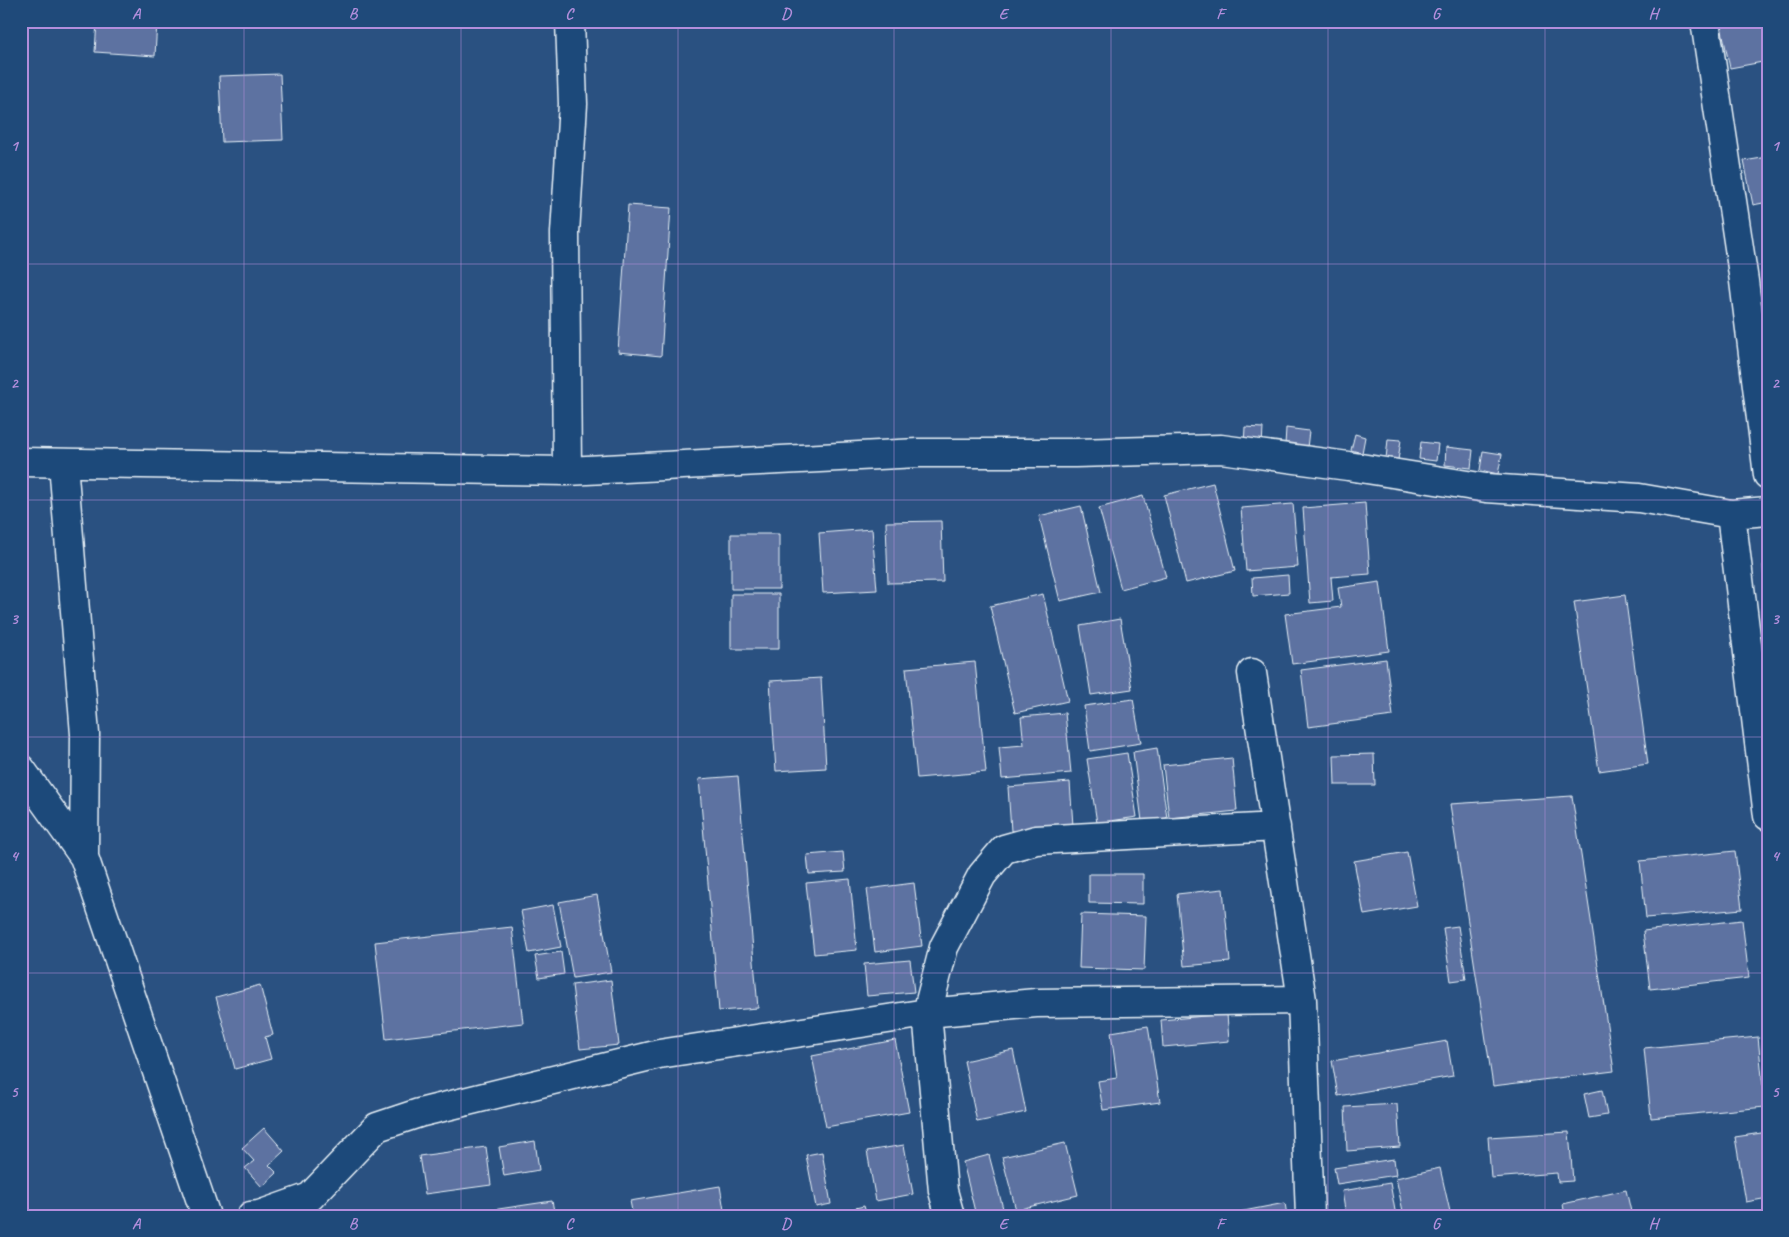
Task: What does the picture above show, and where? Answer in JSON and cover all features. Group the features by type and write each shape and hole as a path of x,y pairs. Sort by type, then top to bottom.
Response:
{"street":[{"path":"567,471 565,233 573,104 570,21"},
{"path":"1704,21 1744,281 1768,475"},
{"path":"21,462 567,471 918,453 1075,453 1221,449 1348,466 1486,488 1639,498 1731,514 1768,511"},
{"path":"64,463 85,734 84,857"},
{"path":"1731,514 1768,816"},
{"path":"1252,673 1302,1000 1310,1216"},
{"path":"21,769 84,857 206,1216"},
{"path":"950,1216 943,1191 927,1014 944,947 982,875 1004,849 1036,840 1276,827"},
{"path":"251,1216 259,1215 310,1197 377,1127 419,1113 659,1054 927,1014 1036,1003 1302,1000"}],"building":[{"path":"97,21 157,21 155,56 95,52"},
{"path":"1720,21 1768,21 1768,61 1730,68"},
{"path":"280,74 283,140 222,142 219,76"},
{"path":"1768,157 1768,202 1753,205 1744,161"},
{"path":"628,205 671,208 661,356 618,352"},
{"path":"1245,427 1263,428 1262,446 1244,445"},
{"path":"1286,428 1309,431 1307,448 1285,445"},
{"path":"1355,434 1365,437 1362,453 1351,450"},
{"path":"1388,439 1401,440 1398,460 1386,459"},
{"path":"1421,442 1438,444 1436,461 1419,459"},
{"path":"1446,447 1473,450 1471,468 1445,465"},
{"path":"1483,451 1502,454 1498,474 1480,470"},
{"path":"1213,483 1235,571 1186,583 1164,495"},
{"path":"1143,496 1166,577 1121,589 1099,508"},
{"path":"1365,503 1370,574 1331,577 1333,601 1310,603 1303,508"},
{"path":"1293,504 1298,567 1246,571 1241,508"},
{"path":"1081,506 1101,592 1060,601 1039,516"},
{"path":"941,521 943,582 888,583 886,522"},
{"path":"872,529 877,590 823,593 819,533"},
{"path":"731,534 779,534 779,589 731,589"},
{"path":"1763,565 1768,565 1768,653 1767,653"},
{"path":"1288,575 1289,593 1253,596 1252,578"},
{"path":"1380,582 1389,651 1292,664 1285,614 1341,607 1338,588"},
{"path":"731,594 779,594 779,649 731,649"},
{"path":"1043,594 1068,701 1015,713 990,606"},
{"path":"1625,595 1648,764 1599,771 1574,602"},
{"path":"1120,619 1132,689 1091,695 1080,626"},
{"path":"1386,659 1393,716 1308,727 1301,670"},
{"path":"975,662 986,772 917,778 906,668"},
{"path":"821,678 826,768 776,771 770,681"},
{"path":"1133,699 1141,743 1090,751 1084,706"},
{"path":"1065,713 1071,773 1002,779 999,747 1024,745 1021,717"},
{"path":"1157,748 1167,818 1142,821 1133,752"},
{"path":"1127,753 1137,817 1097,823 1087,759"},
{"path":"1374,754 1375,785 1335,785 1334,755"},
{"path":"1232,758 1237,811 1169,818 1163,765"},
{"path":"738,776 758,1008 719,1011 699,779"},
{"path":"1070,782 1073,826 1011,831 1008,787"},
{"path":"1572,796 1614,1071 1493,1086 1450,804"},
{"path":"1735,851 1742,909 1646,918 1640,861"},
{"path":"843,852 845,872 809,874 807,855"},
{"path":"1407,852 1417,906 1364,915 1354,861"},
{"path":"1089,874 1143,874 1143,904 1089,903"},
{"path":"850,879 857,950 814,954 806,883"},
{"path":"914,883 922,946 875,952 867,889"},
{"path":"1223,889 1230,962 1184,966 1177,894"},
{"path":"597,895 611,972 573,978 559,902"},
{"path":"553,905 561,947 529,953 521,911"},
{"path":"1081,914 1146,916 1144,970 1079,968"},
{"path":"1742,920 1749,978 1650,989 1643,931"},
{"path":"1458,926 1466,979 1451,981 1443,928"},
{"path":"512,927 523,1023 386,1039 375,942"},
{"path":"561,952 564,974 539,978 535,956"},
{"path":"910,960 914,992 867,996 864,964"},
{"path":"611,980 619,1045 580,1049 572,985"},
{"path":"260,985 273,1035 265,1037 271,1059 235,1069 216,997"},
{"path":"1227,1014 1229,1041 1163,1047 1161,1020"},
{"path":"1148,1026 1160,1102 1103,1110 1098,1081 1117,1078 1111,1032"},
{"path":"1758,1037 1765,1107 1651,1118 1644,1048"},
{"path":"895,1040 909,1112 826,1127 812,1056"},
{"path":"1447,1041 1453,1076 1338,1096 1332,1061"},
{"path":"1013,1050 1026,1112 977,1122 964,1061"},
{"path":"1602,1090 1607,1115 1589,1118 1584,1094"},
{"path":"1397,1104 1400,1147 1347,1151 1345,1107"},
{"path":"264,1128 284,1151 269,1165 277,1173 262,1187 245,1168 254,1161 242,1148"},
{"path":"1569,1132 1573,1181 1558,1182 1557,1173 1491,1178 1488,1137"},
{"path":"1768,1132 1768,1198 1746,1202 1735,1137"},
{"path":"535,1141 539,1170 504,1176 499,1147"},
{"path":"1065,1143 1078,1195 1016,1210 1002,1157"},
{"path":"904,1145 913,1194 876,1201 867,1151"},
{"path":"486,1147 491,1185 425,1194 419,1156"},
{"path":"822,1152 831,1204 816,1207 806,1155"},
{"path":"989,1155 1005,1216 976,1216 963,1162"},
{"path":"1394,1159 1396,1175 1337,1184 1334,1168"},
{"path":"1440,1168 1451,1216 1404,1216 1396,1178"},
{"path":"1390,1183 1396,1216 1346,1216 1342,1191"},
{"path":"720,1186 725,1216 633,1216 630,1201"},
{"path":"1626,1190 1632,1216 1565,1216 1563,1204"},
{"path":"552,1201 555,1216 493,1216 492,1210"},
{"path":"1285,1203 1287,1216 1218,1216"},
{"path":"864,1206 867,1216 822,1216"}]}
